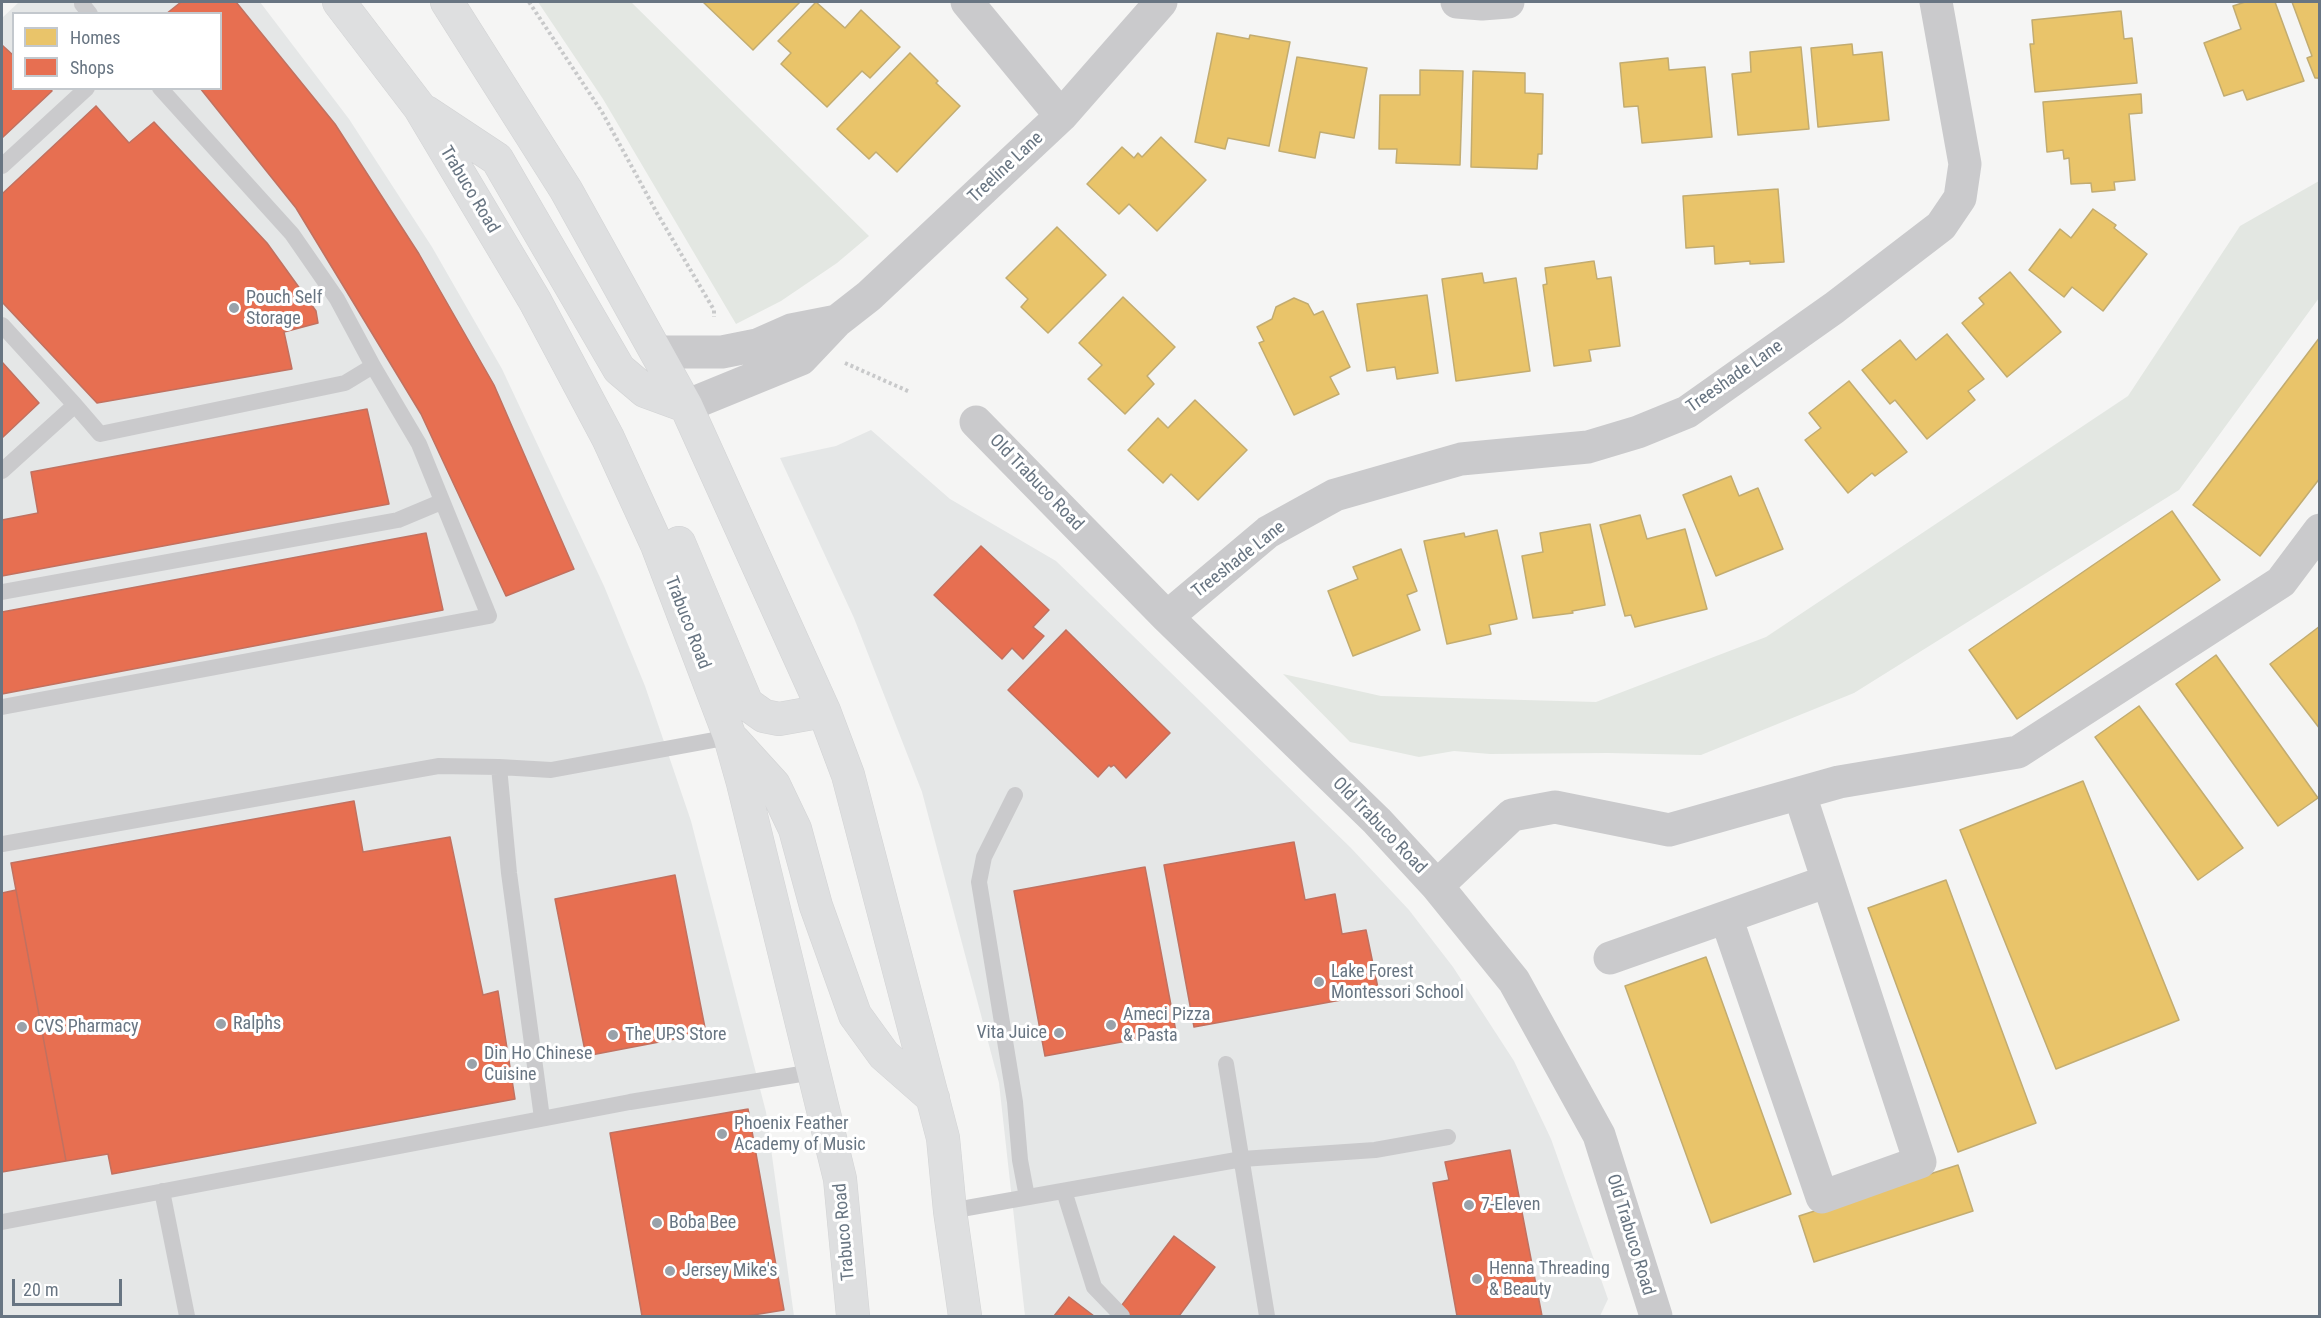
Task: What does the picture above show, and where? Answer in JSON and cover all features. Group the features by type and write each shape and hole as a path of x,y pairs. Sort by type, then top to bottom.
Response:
{"main road":[{"name":"Trabuco Road","path":"339,2 420,108 535,301 608,438 657,545 730,737 840,1179 852,1317"},
{"path":"447,2 566,190 686,406 824,711 848,775 943,1138 950,1211 965,1317"},
{"path":"420,108 497,159 619,369 645,391 686,406"},
{"path":"633,491 670,521 747,704 764,716 779,719 824,711"},
{"path":"730,737 750,756 774,785 795,829 816,906 855,1015 884,1055 933,1098"}],"street":[{"path":"967,2 1061,116"},
{"name":"Treeline Lane","path":"686,406 801,359 837,321 869,296 1061,116 1161,2"},
{"path":"1457,2 1482,4 1508,2"},
{"name":"Treeshade Lane","path":"1167,617 1268,532 1335,495 1461,459 1588,447 1638,432 1687,412 1834,308 1941,226 1960,198 1965,164 1936,2"},
{"name":"Treeline Lane","path":"657,352 722,352 757,345 791,330 837,321"},
{"name":"Old Trabuco Road","path":"976,422 1167,617 1377,821 1437,886 1514,981 1599,1135 1656,1317"},
{"path":"1437,886 1512,815 1555,807 1669,830 1800,795 1839,782 2019,752 2281,582 2319,530"},
{"path":"1726,917 1822,1197 1920,1162 1800,795"},
{"path":"1610,958 1828,881"}],"lane":[{"path":"2,166 85,90"},
{"path":"2,707 489,616 419,444 337,299 292,234 162,90"},
{"path":"2,325 100,434 345,383 373,366"},
{"path":"2,471 75,405"},
{"path":"2,592 398,520 441,502"},
{"path":"2,843 438,766 551,770 730,737"},
{"path":"500,767 509,873 542,1118"},
{"path":"1015,795 984,857 979,882 1015,1102 1020,1160 1027,1197"},
{"path":"1226,1064 1268,1317"},
{"path":"2,1222 542,1118 813,1071"},
{"path":"950,1211 1242,1159 1375,1150 1448,1137"},
{"path":"162,1191 187,1317"},
{"path":"1064,1191 1094,1287 1122,1317"}],"path":[{"path":"529,2 602,112 657,213 714,310 714,321"},
{"path":"839,360 910,392"}],"shaded area":[{"path":"19,2 260,2 349,119 432,247 502,369 604,586 645,686 691,821 766,1112 794,1316 2,1316 2,18"},
{"path":"538,2 631,2 869,236 837,263 781,301 736,324 603,99"},
{"path":"2319,181 2319,298 2179,490 1854,693 1701,755 1490,754 1454,751 1419,757 1350,742 1283,674 1381,696 1596,702 1766,637 2128,396 2240,226"},
{"path":"871,430 950,499 1056,561 1351,848 1409,910 1453,967 1514,1061 1551,1139 1608,1299 1600,1316 1025,1316 999,1083 922,792 854,618 780,458 836,446"}],"building: Homes":[{"path":"703,2 800,2 753,50"},
{"path":"816,2 845,28 861,10 900,47 870,78 862,71 827,107 781,64 791,53 778,41"},
{"path":"2245,2 2275,2 2304,81 2247,100 2243,90 2224,96 2204,43 2241,29 2233,6"},
{"path":"2292,2 2320,2 2320,82 2318,78 2315,78 2307,58 2312,56"},
{"path":"2121,11 2124,39 2132,38 2137,83 2035,92 2030,44 2034,44 2032,20"},
{"path":"1217,33 1249,39 1250,35 1290,42 1269,146 1228,138 1225,149 1195,142"},
{"path":"1852,44 1853,55 1882,52 1889,120 1818,127 1811,48"},
{"path":"1801,47 1809,129 1738,135 1732,74 1751,72 1750,52"},
{"path":"910,53 960,106 897,172 876,152 869,159 837,129"},
{"path":"1297,57 1367,68 1354,138 1320,132 1315,158 1279,151"},
{"path":"1668,58 1669,70 1705,67 1712,137 1642,143 1638,106 1624,107 1620,63"},
{"path":"1420,70 1463,71 1460,165 1396,163 1397,149 1379,149 1380,95 1420,95"},
{"path":"1473,71 1525,73 1525,93 1543,94 1542,154 1538,154 1537,169 1471,167"},
{"path":"2141,94 2142,113 2129,114 2135,180 2114,182 2115,190 2092,192 2091,183 2071,184 2069,158 2064,159 2063,150 2047,152 2043,102"},
{"path":"1161,137 1206,180 1157,231 1129,204 1119,214 1087,184 1122,147 1134,158 1138,153 1142,157"},
{"path":"1778,189 1784,262 1750,264 1750,261 1715,264 1714,246 1686,248 1683,196"},
{"path":"2093,209 2116,225 2114,228 2147,254 2103,311 2072,287 2064,297 2029,270 2060,229 2071,238"},
{"path":"1057,227 1106,275 1048,333 1021,307 1028,299 1006,278"},
{"path":"1594,261 1597,279 1611,277 1620,346 1589,350 1591,361 1554,366 1543,285 1547,284 1545,268"},
{"path":"2010,272 2061,332 2007,377 1962,323 1984,304 1979,298"},
{"path":"1482,273 1484,283 1516,278 1530,371 1456,381 1442,279"},
{"path":"1427,295 1438,373 1397,379 1395,367 1367,371 1357,304"},
{"path":"1123,297 1175,347 1147,376 1154,384 1125,414 1088,379 1102,365 1079,343"},
{"path":"1294,298 1308,304 1314,315 1323,311 1350,367 1330,377 1339,394 1294,415 1259,343 1264,341 1257,327 1272,319 1276,307"},
{"path":"1947,334 1984,379 1968,391 1975,400 1927,439 1895,400 1890,404 1862,370 1900,340 1916,360"},
{"path":"2320,337 2320,478 2260,556 2193,505"},
{"path":"1849,381 1907,452 1875,476 1872,473 1848,493 1805,440 1821,428 1809,413"},
{"path":"1195,400 1247,450 1198,500 1171,474 1163,483 1128,450 1158,418 1168,428"},
{"path":"1731,476 1739,496 1758,488 1783,549 1716,576 1683,495"},
{"path":"2172,511 2220,580 2017,719 1969,650"},
{"path":"1640,515 1647,539 1685,529 1707,609 1635,627 1631,615 1625,616 1600,525"},
{"path":"1590,524 1605,605 1572,611 1573,613 1533,618 1522,556 1543,552 1540,533"},
{"path":"1497,530 1517,619 1489,625 1491,634 1447,644 1424,541 1464,533 1465,537"},
{"path":"1401,549 1417,591 1407,595 1420,630 1353,656 1328,591 1358,579 1353,567"},
{"path":"2320,626 2320,729 2270,664"},
{"path":"2216,655 2318,798 2278,826 2176,684"},
{"path":"2139,706 2243,848 2198,880 2095,737"},
{"path":"2083,781 2179,1020 2056,1069 1960,830"},
{"path":"1946,880 2036,1123 1958,1152 1868,908"},
{"path":"1706,957 1791,1194 1711,1223 1625,986"},
{"path":"1958,1165 1973,1211 1814,1262 1799,1216"}],"building: Shops":[{"path":"181,2 236,2 335,124 419,254 494,385 574,569 506,596 421,414 296,208 202,90 222,90 222,12 168,12"},
{"path":"2,45 12,54 12,90 52,91 2,138"},
{"path":"96,106 129,143 154,122 267,243 316,311 318,323 284,332 292,369 97,403 2,302 2,194"},
{"path":"2,362 39,403 2,438"},
{"path":"367,409 389,504 2,576 2,520 38,513 31,472"},
{"path":"426,533 443,610 2,694 2,612"},
{"path":"981,546 1049,610 1033,627 1044,636 1023,659 1012,648 1002,659 934,595"},
{"path":"1066,630 1170,733 1126,778 1114,765 1111,767 1109,765 1098,777 1008,690"},
{"path":"354,801 363,852 450,837 483,995 498,991 515,1099 112,1174 108,1154 66,1161 11,863"},
{"path":"1294,842 1305,900 1335,894 1342,934 1366,930 1379,993 1194,1027 1164,865"},
{"path":"1145,867 1176,1032 1045,1056 1014,891"},
{"path":"675,875 706,1033 586,1056 555,899"},
{"name":"CVS Pharmacy","path":"16,890 66,1161 2,1172 2,893"},
{"path":"748,1109 784,1310 747,1316 642,1316 610,1133"},
{"path":"1510,1150 1542,1316 1457,1316 1433,1183 1449,1180 1445,1162"},
{"path":"1174,1236 1215,1267 1179,1316 1130,1316 1119,1309"},
{"path":"1069,1297 1094,1316 1054,1316"}],"place":[{"name":"Pouch Self Storage","path":"234,308"},
{"name":"Lake Forest Montessori School","path":"1319,982"},
{"name":"Ralphs","path":"221,1024"},
{"name":"Ameci Pizza & Pasta","path":"1111,1025"},
{"name":"CVS Pharmacy","path":"22,1027"},
{"name":"Vita Juice","path":"1059,1033"},
{"name":"The UPS Store","path":"613,1035"},
{"name":"Din Ho Chinese Cuisine","path":"472,1064"},
{"name":"Phoenix Feather Academy of Music","path":"722,1134"},
{"name":"7-Eleven","path":"1469,1205"},
{"name":"Boba Bee","path":"657,1223"},
{"name":"Jersey Mike's","path":"670,1271"},
{"name":"Henna Threading & Beauty","path":"1477,1279"}]}
